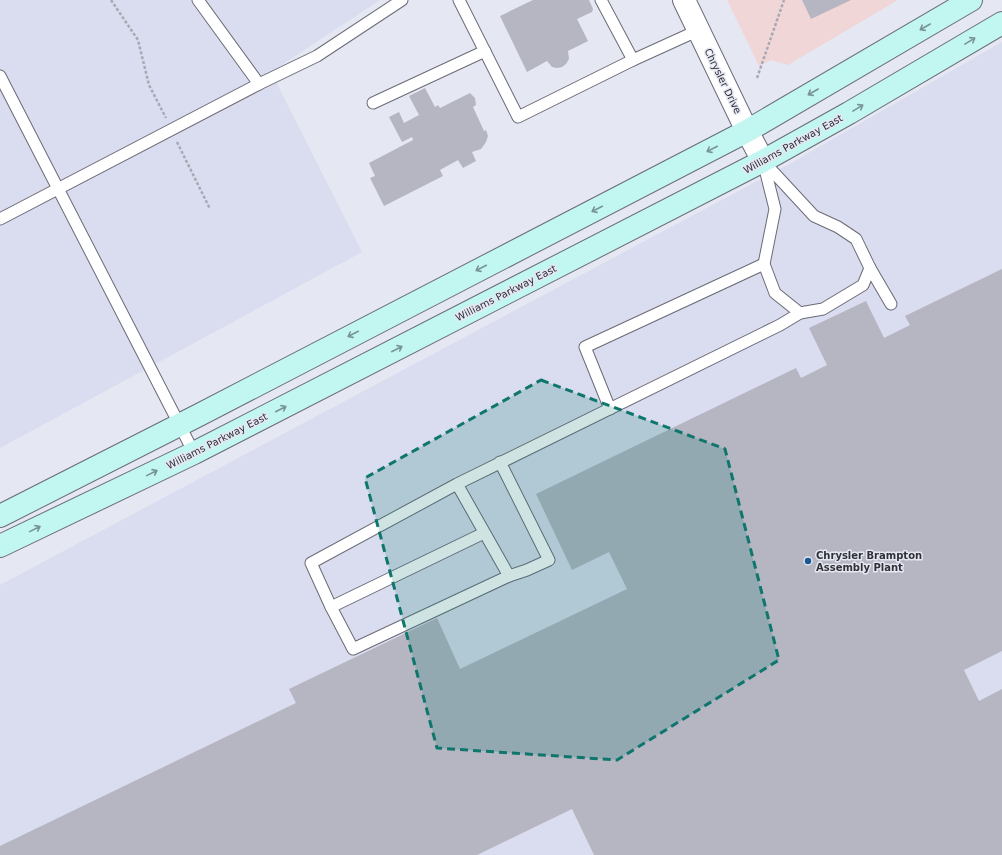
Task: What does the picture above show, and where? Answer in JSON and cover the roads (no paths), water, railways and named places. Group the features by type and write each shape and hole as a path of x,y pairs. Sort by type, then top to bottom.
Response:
{"main road":[{"path":"0,516 747,131 971,0"},
{"name":"Williams Parkway East","path":"0,546 194,453 763,161 849,114 1002,22"}],"street":[{"name":"Chrysler Drive","path":"684,0 763,161"}],"lane":[{"path":"198,0 259,84"},
{"path":"0,219 259,84 317,56 402,0"},
{"path":"459,0 518,117 633,60 699,30"},
{"path":"601,0 633,60"},
{"path":"373,103 485,51"},
{"path":"0,76 194,453"},
{"path":"763,161 775,209 764,264 775,293 800,313"},
{"path":"763,161 814,216 838,227 856,239 870,268 891,304"},
{"path":"610,409 585,347 764,264"},
{"path":"500,462 549,560 509,576 353,649 331,607 311,562 500,462 780,325 800,313 823,309 863,285 870,268"},
{"path":"457,484 509,576"},
{"path":"331,607 484,533"}],"place":[{"name":"Chrysler Brampton Assembly Plant","path":"808,561"}]}
